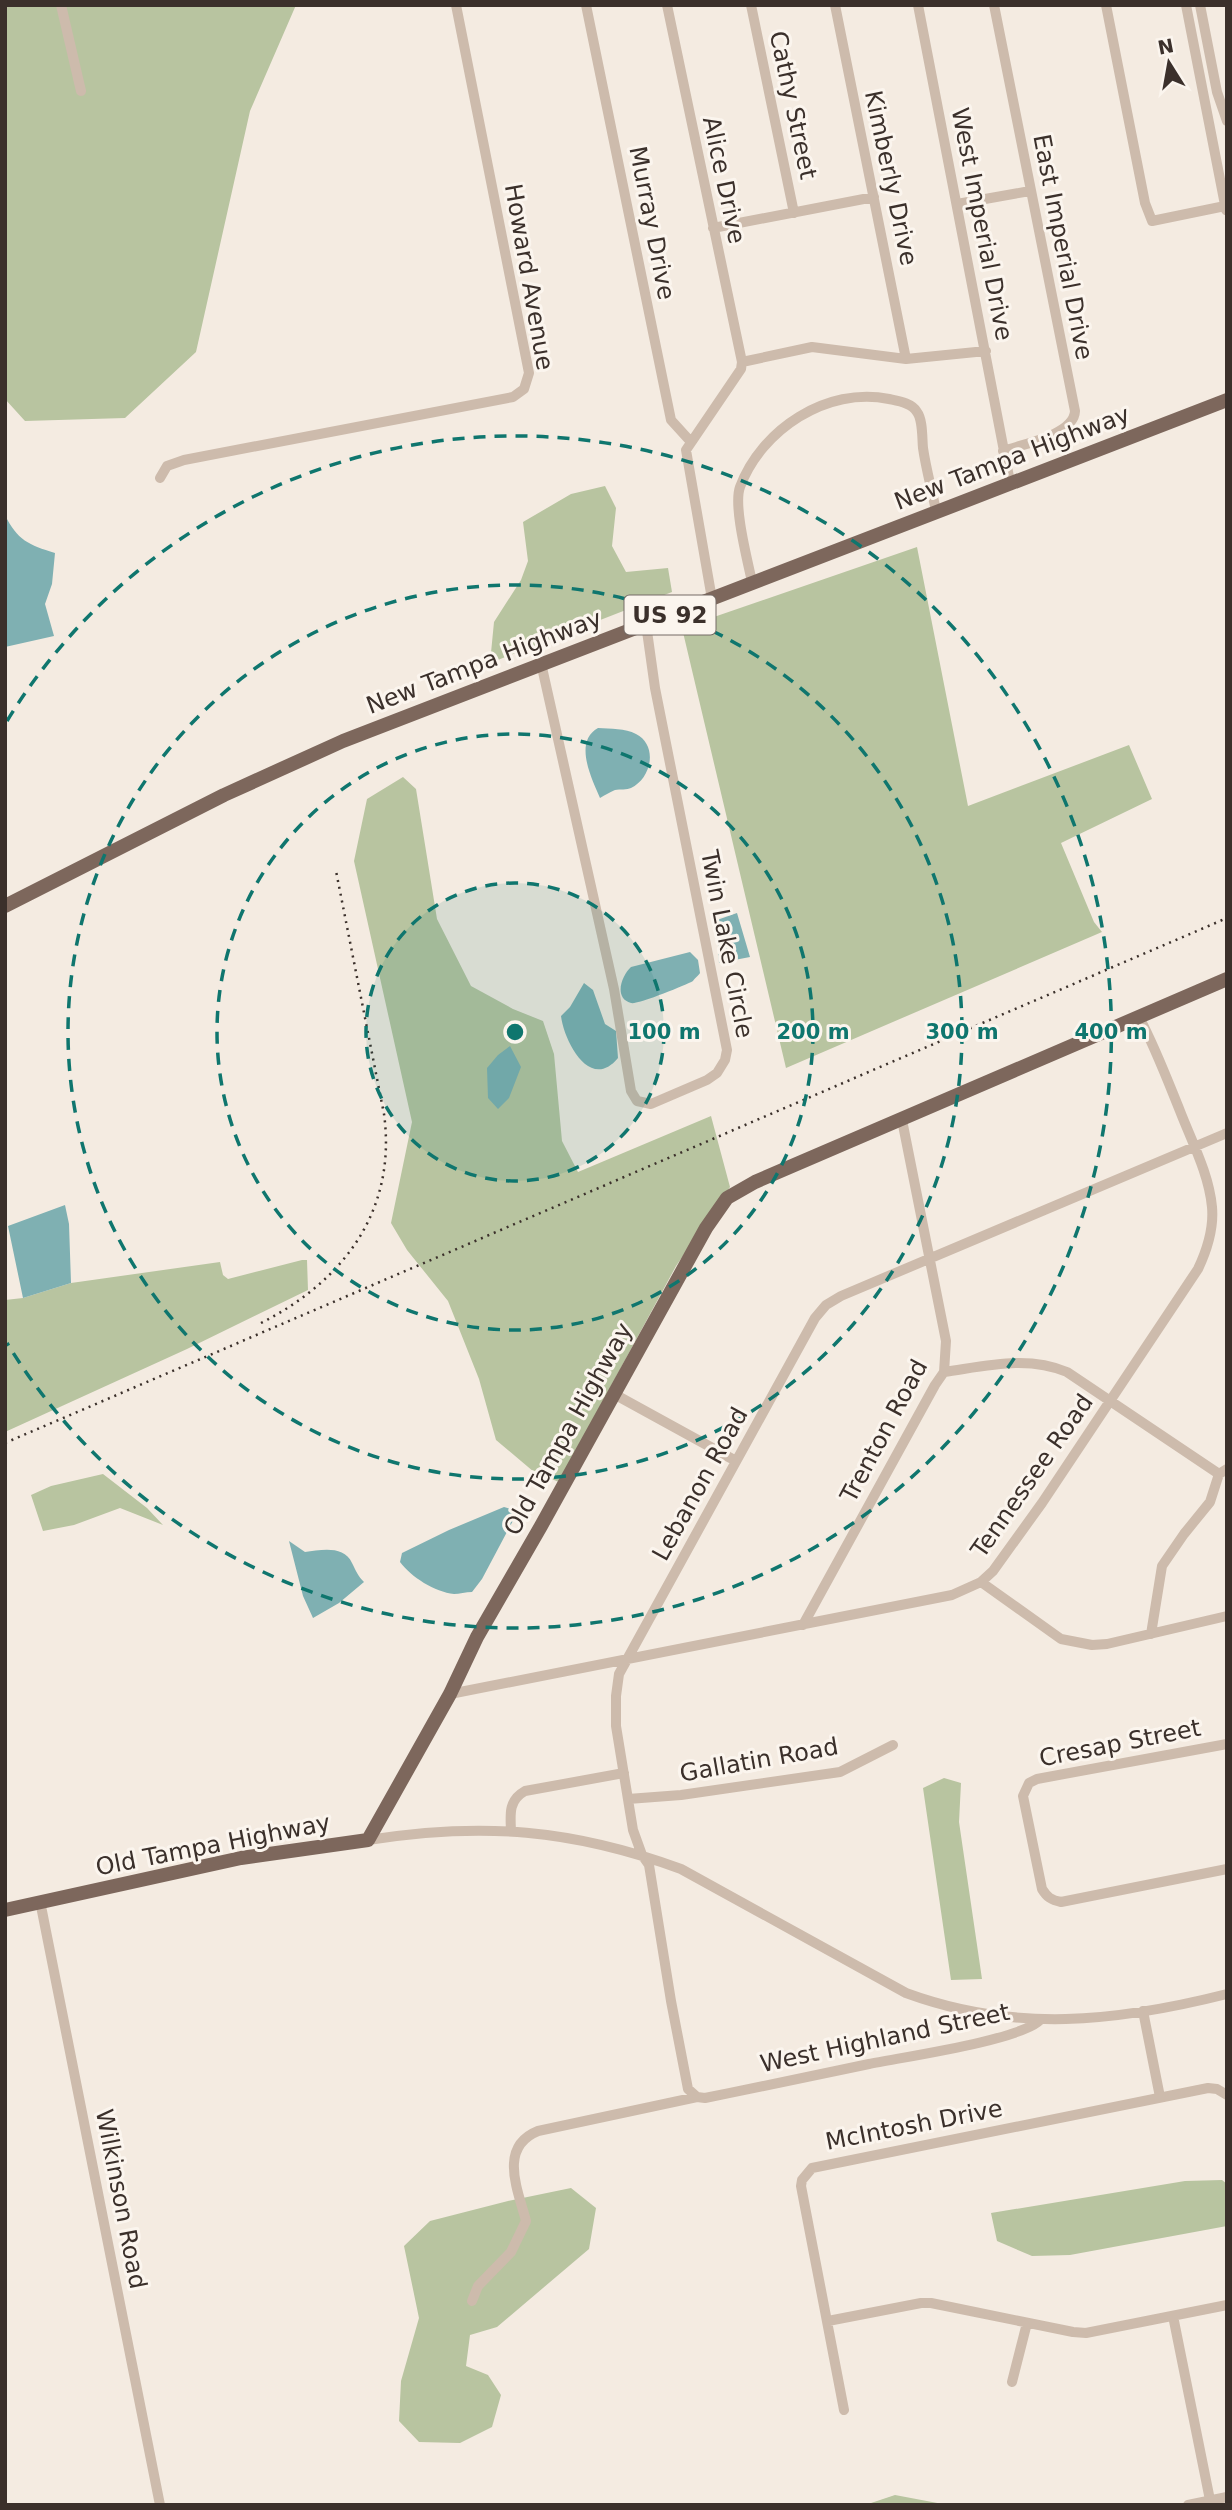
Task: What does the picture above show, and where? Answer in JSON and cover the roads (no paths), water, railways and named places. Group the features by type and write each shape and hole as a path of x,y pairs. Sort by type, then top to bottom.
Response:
{"main road":[{"name":"New Tampa Highway","path":"5,906 288,764 541,663 1227,400"},
{"name":"Old Tampa Highway","path":"5,1910 241,1858 368,1840 450,1694 476,1639 705,1228 727,1198 755,1182 1227,979"}],"street":[{"path":"61,5 81,91"},
{"name":"Howard Avenue","path":"160,478 167,466 184,460 513,397 524,388 528,373 456,5"},
{"name":"Murray Drive","path":"586,5 671,420 691,442"},
{"name":"Alice Drive","path":"667,5 742,362"},
{"name":"Cathy Street","path":"751,5 793,213"},
{"name":"Kimberly Drive","path":"835,5 906,359"},
{"name":"West Imperial Drive","path":"918,5 1010,482"},
{"name":"East Imperial Drive","path":"994,5 1075,416 1068,427 1061,431 1003,451"},
{"path":"1106,5 1145,203 1152,221 1226,210 1186,5"},
{"path":"1200,5 1217,92 1226,118"},
{"path":"957,204 1030,191"},
{"path":"713,228 874,197"},
{"path":"712,599 686,450 741,369 742,362 818,346 906,359 986,351"},
{"path":"752,583 741,523 738,498 740,486 771,437 785,425 819,408 851,398 867,397 891,400 913,407 919,414 923,450 936,511"},
{"name":"Twin Lake Circle","path":"541,663 614,989 631,1091 637,1101 651,1104 717,1073 725,1060 727,1050 655,688 646,624"},
{"name":"Tennessee Road","path":"450,1694 952,1595 981,1582 993,1570 1042,1503 1198,1269 1206,1252 1213,1209 1209,1189 1139,1017"},
{"name":"Trenton Road","path":"803,1625 934,1385 944,1372 946,1341 902,1120"},
{"name":"Lebanon Road","path":"697,2097 688,2090 649,1865 642,1855 633,1830 615,1715 619,1674 626,1659 638,1643 815,1318 827,1305 841,1296 1227,1133"},
{"path":"944,1372 1021,1362 1038,1363 1067,1372 1223,1471 1210,1502 1162,1566 1151,1634"},
{"path":"614,1394 736,1461"},
{"path":"981,1582 1061,1639 1075,1643 1107,1644 1227,1616"},
{"name":"Cresap Street","path":"1227,1744 1037,1779 1029,1783 1023,1796 1042,1889 1050,1899 1060,1902 1227,1869"},
{"name":"Gallatin Road","path":"628,1799 681,1795 840,1772 893,1745"},
{"path":"511,1830 510,1810 519,1795 526,1791 624,1773"},
{"path":"368,1840 453,1830 511,1830 592,1842 642,1855 681,1869 906,1993 978,2014 1040,2020"},
{"name":"Wilkinson Road","path":"40,1901 160,2505"},
{"name":"West Highland Street","path":"472,2301 478,2286 511,2252 526,2221 513,2171 514,2160 522,2139 538,2131 947,2049 1023,2031 1040,2020 1101,2019 1227,1994"},
{"path":"1143,2011 1160,2097"},
{"name":"McIntosh Drive","path":"844,2410 801,2186 802,2180 812,2168 1208,2088 1217,2089 1227,2095"},
{"path":"828,2321 931,2303 1086,2333 1227,2305"},
{"path":"1173,2316 1210,2500"},
{"path":"1012,2382 1027,2323"},
{"path":"1188,2505 1227,2497"}],"water":[{"path":"5,515 19,536 55,553 52,584 45,604 54,636 5,647"},
{"path":"598,728 632,732 643,739 650,753 648,769 638,783 629,789 615,790 600,798 589,771 586,751 591,734"},
{"path":"737,913 750,957 719,963 717,920"},
{"path":"690,952 698,960 700,973 693,981 635,1003 622,996 622,981 631,967"},
{"path":"584,983 593,990 605,1024 616,1031 618,1058 608,1067 598,1069 588,1066 580,1059 563,1026 561,1016 570,1007"},
{"path":"510,1046 521,1067 509,1098 498,1109 488,1098 487,1068"},
{"path":"65,1205 69,1224 71,1283 23,1298 8,1226"},
{"path":"504,1507 511,1509 516,1515 482,1579 472,1592 454,1594 431,1587 400,1562 402,1553"},
{"path":"289,1541 305,1552 332,1550 344,1553 364,1582 339,1603 313,1618 303,1596"}],"railway":[{"path":"261,1323 291,1306 340,1264 373,1211 382,1181 386,1149 384,1114 336,871"},
{"path":"5,1443 1227,918"}]}
